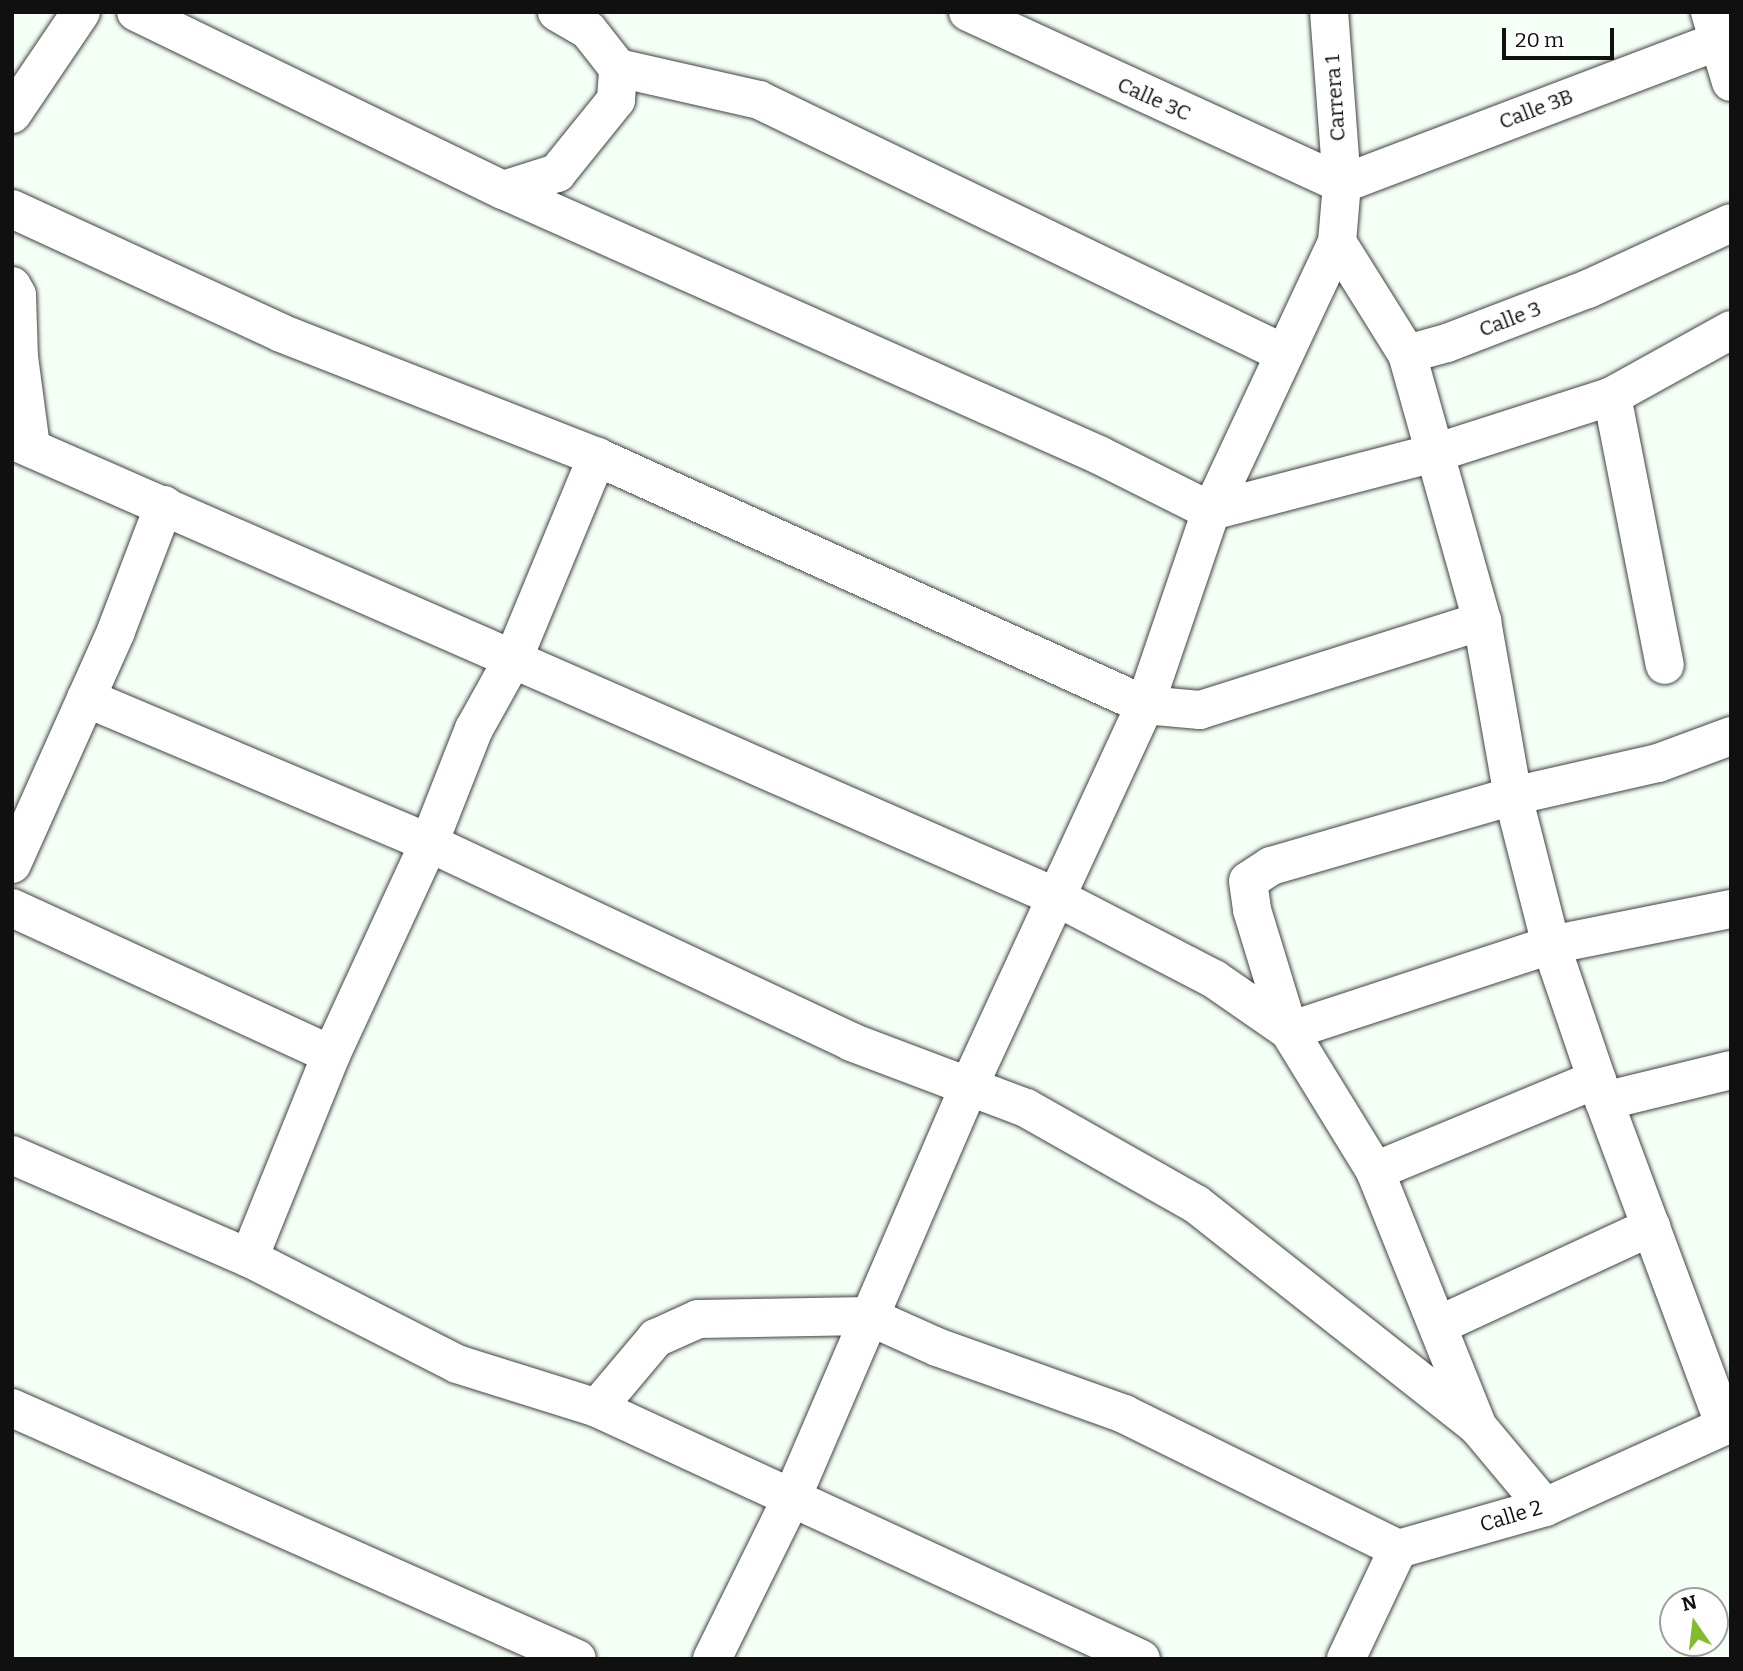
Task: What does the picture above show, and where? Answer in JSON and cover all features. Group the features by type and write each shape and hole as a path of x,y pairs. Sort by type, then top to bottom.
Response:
{"street":[{"path":"12,114 81,12"},
{"path":"136,12 503,190 1087,450 1211,511 1438,452 1612,396 1731,330"},
{"path":"557,12 588,30 618,68 759,100 1283,353"},
{"name":"Calle 3C","path":"968,12 1342,184"},
{"name":"Carrera 1","path":"1329,12 1342,184 1337,242"},
{"path":"1720,29 1731,82"},
{"name":"Calle 3B","path":"1342,184 1720,29"},
{"path":"503,190 557,173 615,100 618,68"},
{"path":"12,209 281,333 597,457 1145,705 1200,710 1482,621"},
{"name":"Calle 3","path":"1407,354 1447,343 1588,289 1731,223"},
{"path":"1337,242 1407,354 1438,452 1482,621 1513,796 1551,946 1600,1090 1728,1424"},
{"path":"712,1659 793,1495 968,1088 1054,896 1145,705 1211,511 1337,242"},
{"path":"12,286 17,295 21,444 514,657 1054,896 1214,979 1289,1031"},
{"path":"1304,310 1372,297"},
{"path":"1612,396 1665,665"},
{"path":"249,1258 331,1055 429,843 474,729 514,657 597,457"},
{"path":"12,864 86,698 163,505"},
{"path":"86,698 429,843 851,1042 1026,1108 1196,1204 1478,1427 1545,1507"},
{"path":"1478,1427 1375,1171 1289,1031 1252,910 1248,881 1271,866 1513,796 1658,763 1731,736"},
{"path":"12,908 331,1055"},
{"path":"1289,1031 1551,946 1731,909"},
{"path":"1375,1171 1600,1090 1731,1070"},
{"path":"12,1155 249,1258 457,1364 597,1408 793,1495 1142,1659"},
{"path":"1439,1325 1651,1227"},
{"path":"597,1408 656,1338 698,1319 868,1316 961,1356 1124,1414 1398,1549 1346,1659"},
{"path":"12,1408 577,1659"},
{"name":"Calle 2","path":"1398,1549 1545,1507 1728,1424"}]}
